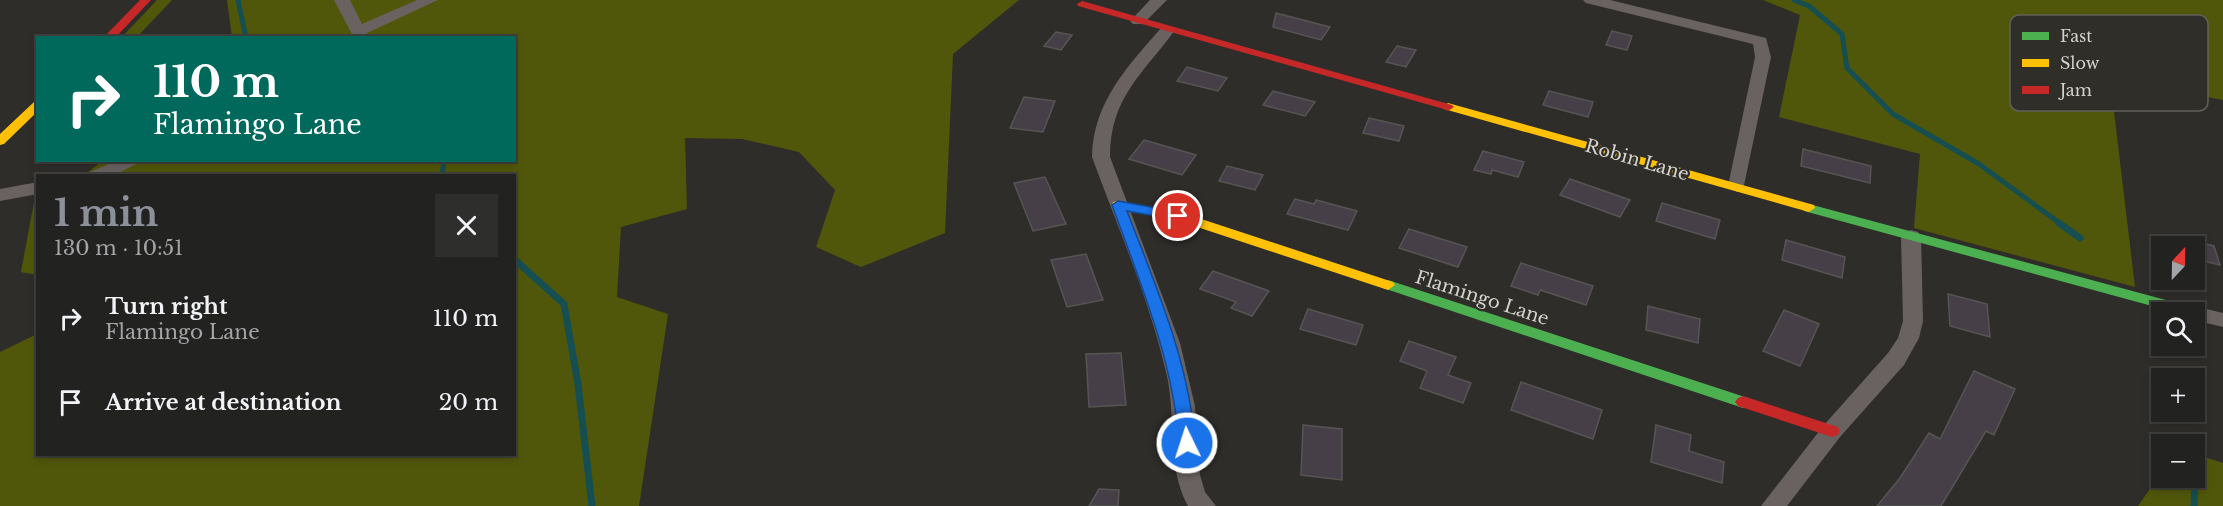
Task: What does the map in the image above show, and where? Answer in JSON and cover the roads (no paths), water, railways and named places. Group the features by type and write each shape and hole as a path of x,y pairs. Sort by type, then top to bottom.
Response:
{"street":[{"path":"110,36 146,0"},
{"path":"342,0 360,34 430,0"},
{"path":"1138,21 1159,0"},
{"path":"1591,0 1760,41 1763,57 1737,186"},
{"name":"Robin Lane","path":"1082,4 1167,30 1703,179 1737,186 2156,302"},
{"path":"1167,30 1113,98 1099,137 1101,157 1166,332 1184,405 1189,481 1197,502 1204,506"},
{"path":"0,141 36,106"},
{"path":"101,174 130,162"},
{"path":"0,195 36,188"},
{"name":"Flamingo Lane","path":"1118,205 1178,216 1832,431"},
{"path":"1773,506 1832,431 1896,359 1908,338 1913,321 1911,236"},
{"name":"Robin Lane","path":"2205,315 2223,320"}],"waterway":[{"path":"238,0 246,36"},
{"path":"1794,0 1809,6 1842,34 1847,68 1893,114 1979,164 2061,224"},
{"path":"442,174 444,162"},
{"path":"2059,223 2080,238"},
{"path":"516,261 564,304 578,384 592,506"},
{"path":"2194,506 2195,488"}]}
